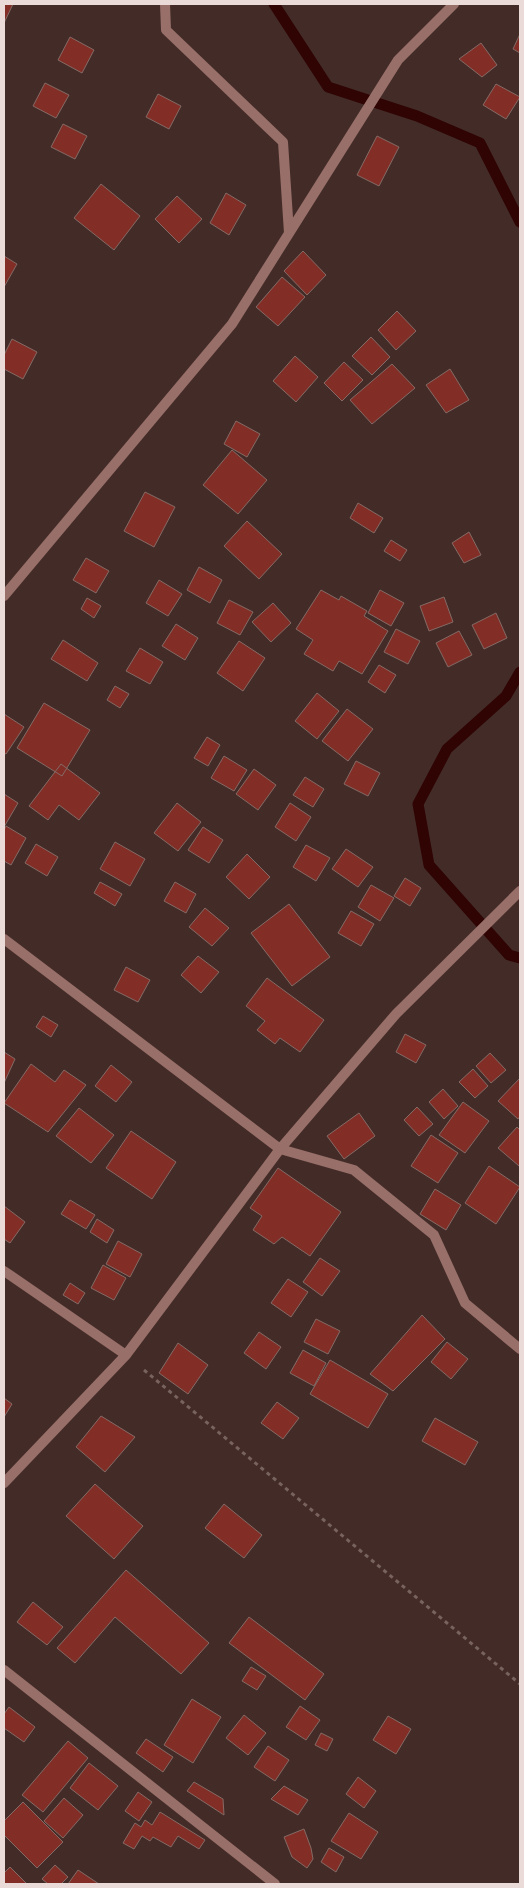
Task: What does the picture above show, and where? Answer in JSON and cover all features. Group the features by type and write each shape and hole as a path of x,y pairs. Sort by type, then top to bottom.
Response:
{"street":[{"path":"165,4 166,30 283,142 289,233"},
{"path":"4,596 232,324 398,60 454,4"},
{"path":"4,1483 126,1355 280,1149 396,1014 520,891"},
{"path":"4,939 280,1149 354,1170 434,1235 465,1304 520,1349"},
{"path":"4,1271 126,1355"},
{"path":"4,1670 276,1884"}],"path":[{"path":"126,1355 520,1684"}],"building":[{"path":"4,4 13,4 4,23"},
{"path":"520,34 520,53 513,49"},
{"path":"70,37 94,50 82,73 58,60"},
{"path":"481,43 497,65 482,77 459,59"},
{"path":"45,83 69,95 56,118 33,106"},
{"path":"496,84 520,97 506,119 483,105"},
{"path":"158,94 181,106 169,129 146,117"},
{"path":"63,124 87,136 75,159 51,147"},
{"path":"377,136 399,147 379,186 357,175"},
{"path":"101,184 140,216 114,250 74,218"},
{"path":"226,193 246,205 229,235 210,223"},
{"path":"177,196 202,219 179,243 155,219"},
{"path":"303,251 326,275 307,295 284,271"},
{"path":"4,256 17,264 4,287"},
{"path":"282,277 305,297 278,326 256,307"},
{"path":"397,311 416,331 396,350 378,330"},
{"path":"371,337 390,357 372,375 352,356"},
{"path":"12,339 37,352 23,379 4,369 4,355"},
{"path":"295,356 318,377 296,402 273,381"},
{"path":"344,362 363,380 342,401 324,383"},
{"path":"392,364 415,388 372,424 350,400"},
{"path":"450,369 469,400 446,413 426,385"},
{"path":"236,421 260,434 247,457 224,444"},
{"path":"232,450 267,480 238,514 203,485"},
{"path":"145,492 175,507 154,547 124,531"},
{"path":"358,503 383,518 374,533 350,518"},
{"path":"247,521 282,554 259,579 224,546"},
{"path":"469,532 481,555 464,563 452,543"},
{"path":"391,540 407,550 400,561 384,551"},
{"path":"86,558 109,571 96,593 73,580"},
{"path":"199,567 222,580 210,603 187,590"},
{"path":"159,580 182,594 168,616 146,603"},
{"path":"321,590 339,600 341,596 367,611 364,616 388,631 362,674 339,661 333,671 304,654 313,640 296,629"},
{"path":"380,590 404,603 391,626 368,613"},
{"path":"444,597 453,622 429,631 420,606"},
{"path":"87,598 101,606 94,618 81,609"},
{"path":"229,600 253,612 240,635 217,623"},
{"path":"273,603 291,623 271,642 252,622"},
{"path":"496,613 507,638 484,649 472,625"},
{"path":"176,624 198,638 185,660 162,646"},
{"path":"396,629 420,641 408,664 384,652"},
{"path":"459,631 472,655 448,667 436,643"},
{"path":"63,640 98,663 87,681 51,659"},
{"path":"239,641 265,658 243,691 217,673"},
{"path":"140,648 163,662 150,684 126,671"},
{"path":"379,665 396,675 385,693 368,682"},
{"path":"115,686 129,694 120,708 107,700"},
{"path":"317,693 339,711 317,739 295,721"},
{"path":"44,703 90,730 62,776 17,748"},
{"path":"347,709 373,729 348,761 322,741"},
{"path":"4,714 24,727 6,754 4,753"},
{"path":"207,737 220,745 208,766 194,758"},
{"path":"224,756 247,770 234,791 211,778"},
{"path":"356,761 380,773 368,796 344,784"},
{"path":"61,764 100,793 79,820 59,805 48,820 29,806"},
{"path":"254,769 276,785 258,810 236,794"},
{"path":"305,777 324,789 313,807 293,795"},
{"path":"4,794 18,803 4,827"},
{"path":"177,803 201,822 178,851 154,833"},
{"path":"290,803 311,817 296,841 275,827"},
{"path":"6,826 26,838 11,865 4,861 4,830"},
{"path":"203,827 223,840 209,863 188,850"},
{"path":"115,842 145,859 130,886 100,869"},
{"path":"36,844 58,857 47,876 25,863"},
{"path":"306,845 330,858 316,881 293,867"},
{"path":"346,849 373,867 358,887 332,869"},
{"path":"247,854 270,877 249,899 226,877"},
{"path":"405,878 421,888 410,906 394,896"},
{"path":"100,882 122,894 115,906 94,893"},
{"path":"175,882 196,894 186,913 164,901"},
{"path":"371,885 394,898 380,921 358,907"},
{"path":"289,904 330,957 292,986 251,933"},
{"path":"205,908 229,928 212,946 189,927"},
{"path":"351,911 374,924 361,946 338,933"},
{"path":"198,956 219,972 201,993 181,975"},
{"path":"126,967 150,980 138,1002 114,990"},
{"path":"267,978 324,1020 300,1052 280,1038 275,1044 257,1030 265,1021 246,1006"},
{"path":"43,1016 58,1025 51,1037 36,1027"},
{"path":"405,1034 426,1045 416,1063 396,1052"},
{"path":"4,1052 15,1059 4,1083"},
{"path":"490,1053 506,1070 491,1083 476,1066"},
{"path":"31,1064 55,1082 64,1070 86,1085 48,1132 4,1103"},
{"path":"111,1065 132,1082 116,1102 95,1086"},
{"path":"473,1069 488,1086 475,1098 459,1082"},
{"path":"520,1078 520,1116 518,1119 498,1101"},
{"path":"443,1089 458,1106 444,1119 429,1102"},
{"path":"463,1102 489,1121 465,1153 439,1135"},
{"path":"417,1107 433,1124 419,1136 404,1120"},
{"path":"79,1108 114,1135 91,1163 56,1136"},
{"path":"359,1113 375,1136 344,1159 327,1136"},
{"path":"517,1127 520,1130 519,1166 498,1148"},
{"path":"131,1131 176,1162 152,1199 106,1168"},
{"path":"431,1135 458,1153 438,1183 411,1166"},
{"path":"489,1166 520,1187 496,1224 465,1203"},
{"path":"278,1168 341,1212 310,1256 282,1237 274,1244 253,1230 262,1216 250,1208"},
{"path":"435,1189 461,1205 446,1230 420,1214"},
{"path":"70,1200 95,1215 86,1229 61,1214"},
{"path":"4,1206 25,1222 10,1243 4,1239"},
{"path":"97,1219 114,1230 107,1243 90,1232"},
{"path":"118,1241 142,1254 130,1277 106,1264"},
{"path":"320,1258 340,1271 322,1296 303,1282"},
{"path":"103,1265 126,1278 114,1300 91,1288"},
{"path":"288,1279 308,1292 291,1317 271,1303"},
{"path":"70,1283 85,1293 78,1304 63,1295"},
{"path":"422,1315 445,1339 393,1391 370,1374"},
{"path":"316,1319 340,1331 328,1354 304,1342"},
{"path":"259,1332 281,1347 266,1369 244,1353"},
{"path":"447,1342 468,1359 451,1379 431,1362"},
{"path":"178,1343 208,1365 188,1394 159,1373"},
{"path":"303,1350 326,1363 314,1386 290,1373"},
{"path":"330,1360 388,1394 368,1428 310,1394"},
{"path":"4,1398 12,1404 4,1417"},
{"path":"277,1402 299,1418 283,1439 261,1423"},
{"path":"101,1416 135,1437 105,1472 76,1447"},
{"path":"435,1418 478,1442 465,1465 422,1441"},
{"path":"95,1484 143,1526 114,1559 66,1516"},
{"path":"224,1504 262,1535 244,1558 205,1528"},
{"path":"126,1570 209,1643 181,1674 115,1617 75,1663 57,1648"},
{"path":"33,1602 63,1627 47,1645 17,1622"},
{"path":"249,1617 324,1674 305,1700 229,1643"},
{"path":"251,1667 266,1676 257,1690 242,1681"},
{"path":"192,1699 221,1717 193,1763 164,1745"},
{"path":"300,1706 320,1720 306,1740 286,1727"},
{"path":"9,1707 35,1727 24,1742 4,1728 4,1714"},
{"path":"244,1715 266,1733 248,1755 226,1738"},
{"path":"388,1716 411,1729 396,1754 373,1740"},
{"path":"321,1733 333,1739 327,1751 315,1745"},
{"path":"146,1739 173,1757 163,1772 136,1753"},
{"path":"68,1741 88,1758 43,1812 22,1795"},
{"path":"268,1746 289,1760 275,1781 254,1767"},
{"path":"89,1763 118,1786 98,1810 70,1788"},
{"path":"358,1777 376,1791 364,1808 346,1794"},
{"path":"194,1782 223,1799 224,1815 187,1791"},
{"path":"284,1786 308,1800 298,1815 271,1799"},
{"path":"138,1792 152,1802 139,1821 125,1811"},
{"path":"64,1798 83,1815 63,1838 44,1821"},
{"path":"23,1802 63,1842 37,1868 4,1835 4,1821"},
{"path":"160,1812 205,1840 199,1849 178,1836 171,1847 153,1837 150,1841 142,1836 134,1849 123,1843 135,1823 141,1827 145,1820 152,1825"},
{"path":"349,1813 378,1832 361,1859 331,1841"},
{"path":"304,1829 313,1859 307,1868 292,1857 284,1837"},
{"path":"329,1848 344,1857 336,1872 321,1862"},
{"path":"55,1865 68,1877 61,1884 48,1884 42,1879"},
{"path":"10,1867 27,1884 4,1884 4,1873"},
{"path":"78,1870 99,1884 68,1884"}],"waterway":[{"path":"274,4 328,87 417,116 480,143 520,222"},
{"path":"520,672 506,696 447,749 418,804 429,865 509,955 520,958"}]}
